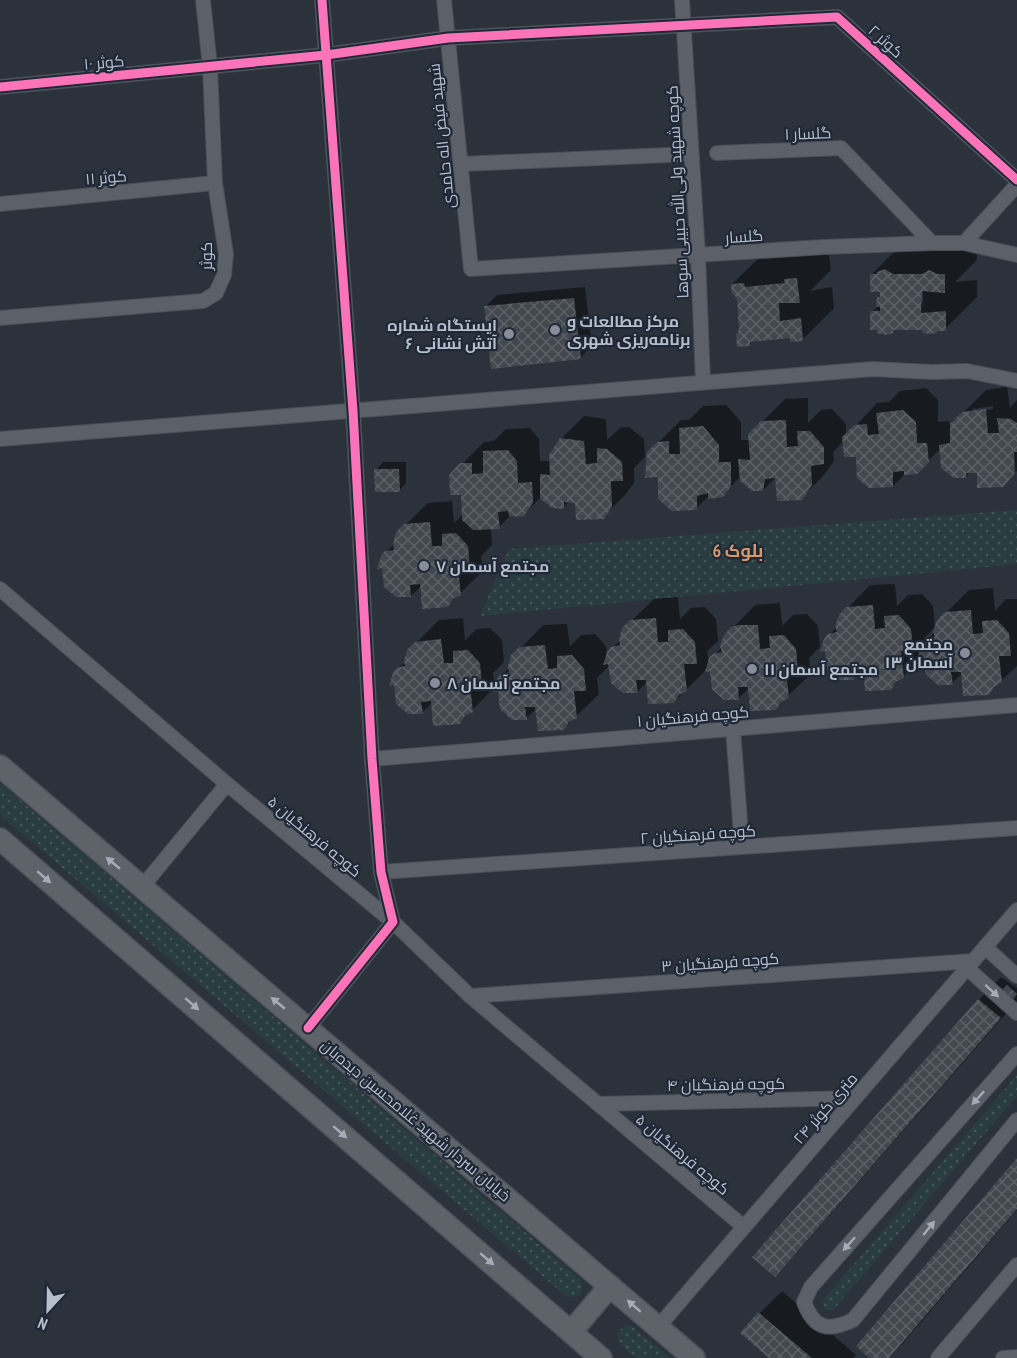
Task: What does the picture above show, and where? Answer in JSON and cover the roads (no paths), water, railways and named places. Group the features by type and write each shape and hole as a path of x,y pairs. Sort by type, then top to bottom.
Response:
{"main road":[{"name":"خیابان سردار شهید غلامحسین دیده‌بان","path":"0,766 694,1358"},
{"path":"0,839 601,1358"},
{"path":"571,1332 610,1286"}],"street":[{"name":"کوثر","path":"0,318 203,301 216,293 224,275 226,254 216,183 210,67 203,0"},
{"path":"308,1028 393,922 381,872 372,759 352,411 322,0"},
{"name":"شهید فیض اله حامدی","path":"444,0 471,269"},
{"name":"کوچه شهید ولی‌الله حبیبی سوها","path":"682,0 698,255 703,382"},
{"name":"کوثر ۲","path":"326,55 448,38 837,17 1017,180"},
{"name":"کوثر ۱۰","path":"0,87 326,55"},
{"name":"گلسار ۱","path":"717,153 841,148 932,243"},
{"path":"461,164 691,154"},
{"name":"کوثر ۱۱","path":"0,204 216,183"},
{"path":"964,243 1017,185"},
{"name":"گلسار","path":"471,269 824,247 932,243 964,243 1017,255"},
{"path":"0,440 873,369 968,371 1017,381"},
{"name":"کوچه فرهنگیان ۵","path":"0,589 227,784 393,922 470,996 744,1227"},
{"name":"کوچه فرهنگیان ۱","path":"372,759 1017,705"},
{"path":"733,729 742,848"},
{"path":"142,887 227,784"},
{"name":"کوچه فرهنگیان ۲","path":"381,872 1017,828"},
{"name":"۲۴ متری کوثر","path":"658,1327 1017,910"},
{"path":"985,947 1017,976"},
{"path":"970,965 1017,1013"},
{"name":"کوچه فرهنگیان ۳","path":"470,996 970,965"},
{"path":"1017,1054 811,1287 804,1302 809,1316 822,1326 838,1327 853,1320 1017,1120"},
{"name":"کوچه فرهنگیان ۴","path":"598,1104 855,1098"},
{"path":"938,1358 1017,1265"},
{"path":"1003,1358 1017,1357"}],"place":[{"name":"مرکز مطالعات و برنامه‌ریزی شهری","path":"555,330"},
{"name":"ایستگاه شماره ۶ آتش نشانی","path":"509,334"},
{"name":"مجتمع آسمان ۷","path":"424,566"},
{"name":"مجتمع آسمان ۱۳","path":"965,653"},
{"name":"مجتمع آسمان ۱۱","path":"752,669"},
{"name":"مجتمع آسمان ۸","path":"435,683"}],"district":[{"name":"بلوک 6","path":"738,551"}]}
